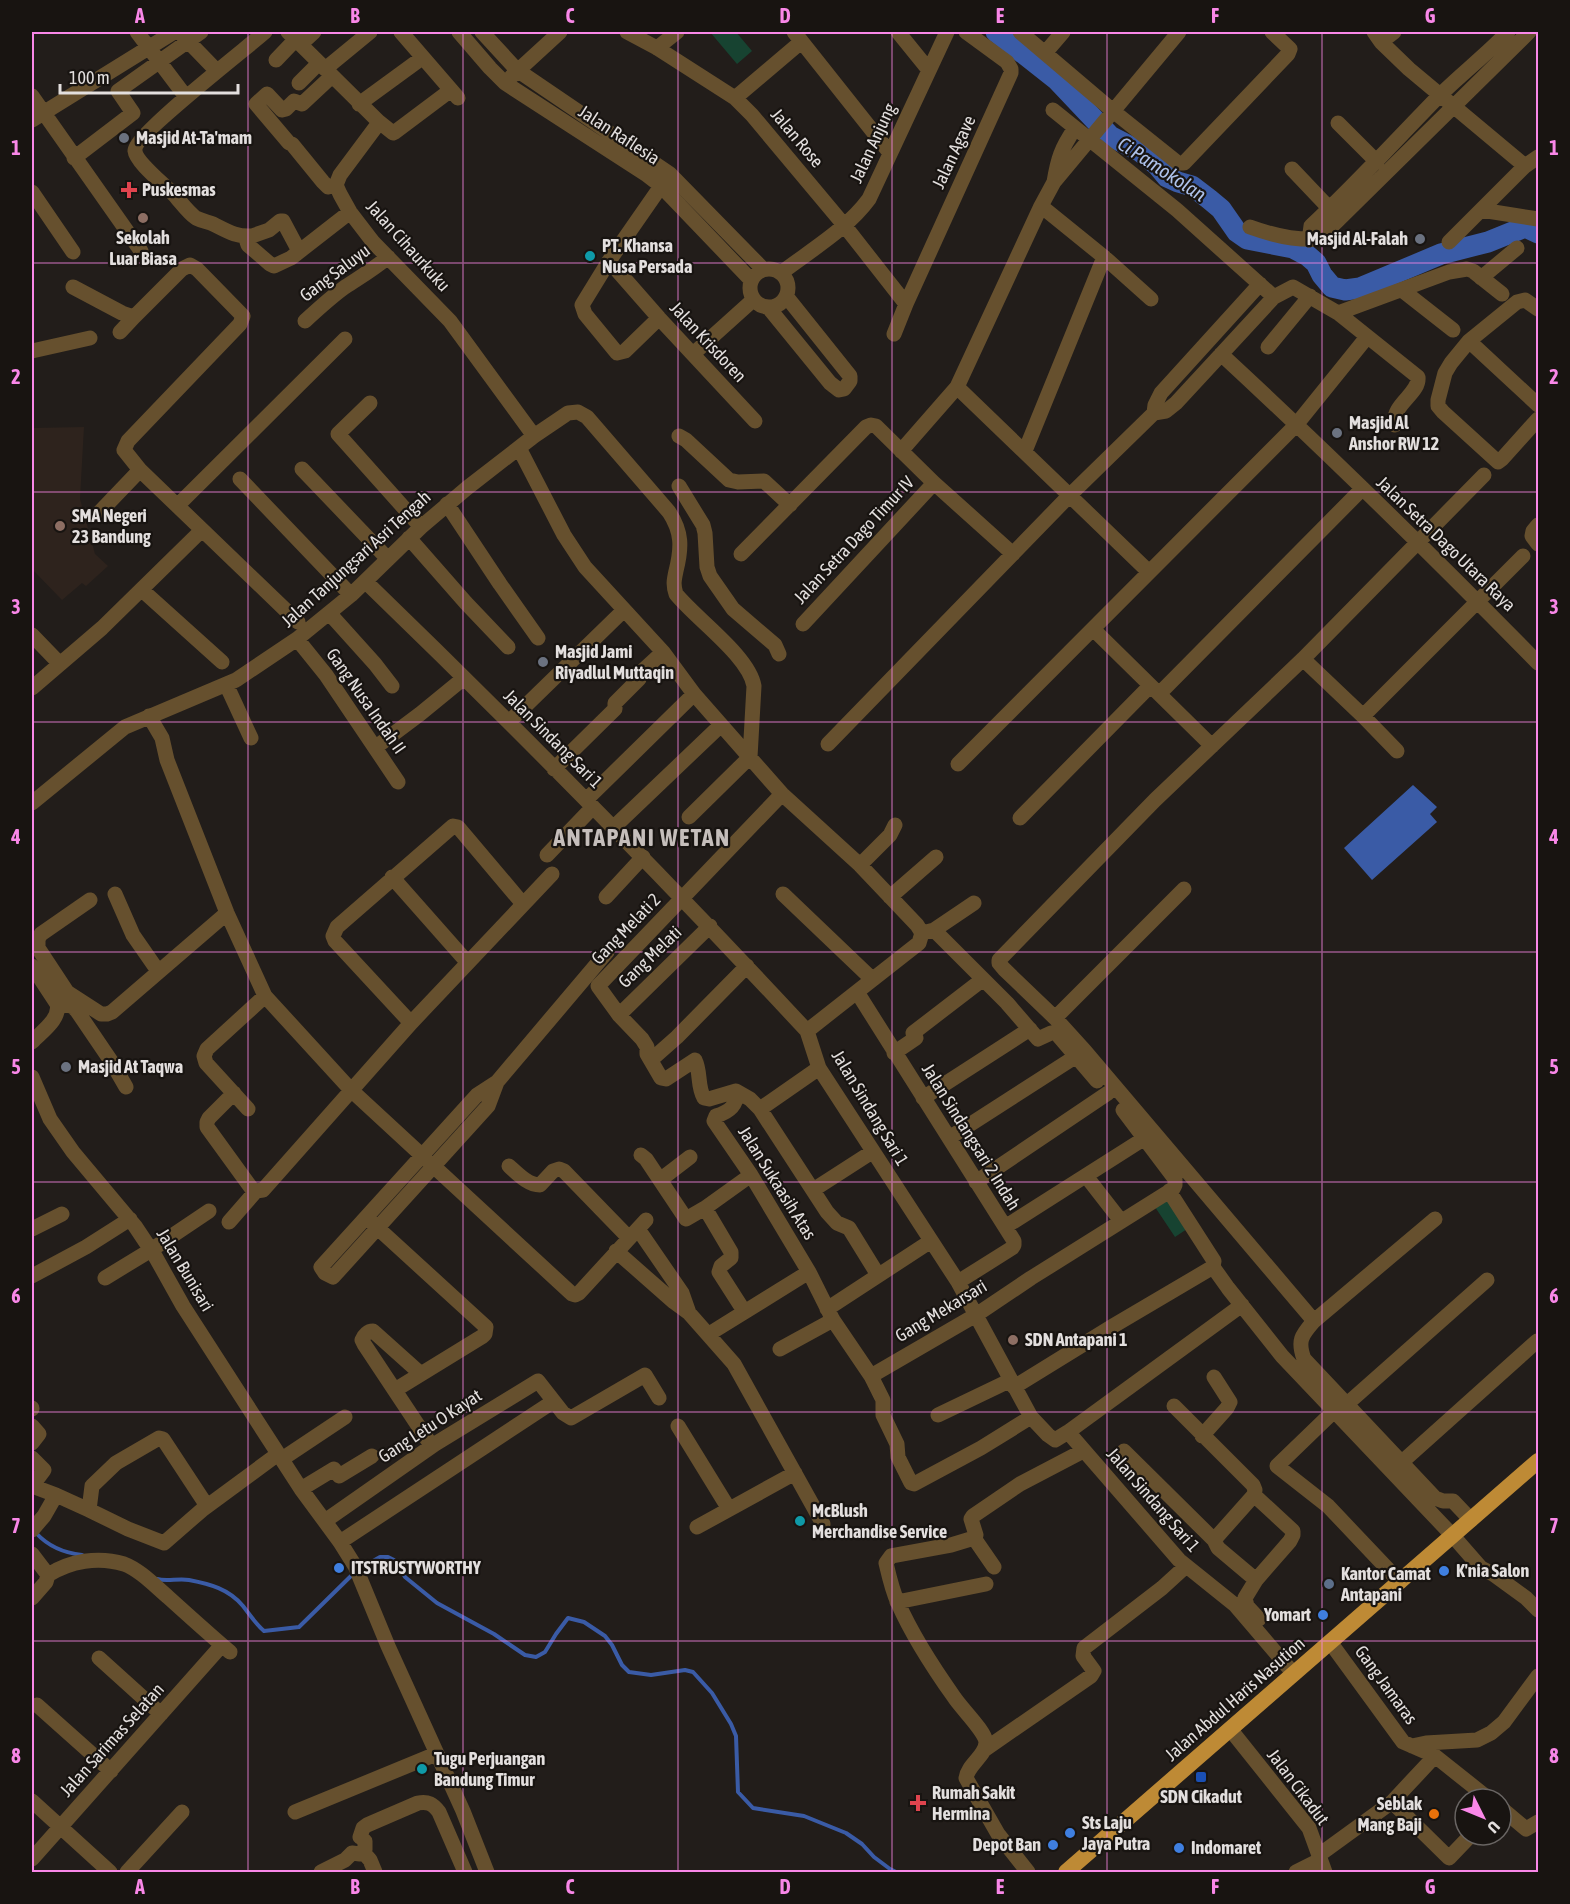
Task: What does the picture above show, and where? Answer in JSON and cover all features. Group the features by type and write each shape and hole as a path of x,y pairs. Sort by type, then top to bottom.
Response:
{"highway":[{"name":"Jalan Abdul Haris Nasution","path":"1066,1872 1539,1461"}],"street":[{"path":"163,32 141,37 186,97"},
{"path":"37,116 176,32 213,67"},
{"path":"74,158 133,112 118,91 201,32"},
{"path":"265,32 186,97 136,144 134,150 143,165 197,219 240,237 252,236 269,230 283,221 299,251"},
{"path":"276,60 295,38 314,32"},
{"path":"299,83 325,69 370,32"},
{"path":"295,38 359,104 393,133 454,94 401,32"},
{"name":"Jalan Raflesia","path":"459,32 489,68 505,83 647,175 665,180 751,280"},
{"name":"Jalan Raflesia","path":"482,32 517,70 665,180 763,269"},
{"path":"505,83 560,32"},
{"name":"Jalan Rose","path":"627,32 657,48 735,98 752,115 844,225 906,304"},
{"path":"657,48 677,32"},
{"path":"898,32 928,69"},
{"name":"Jalan Anjung","path":"781,273 844,225 861,210 869,199 947,32"},
{"name":"Jalan Agave","path":"894,334 1011,73 1007,62 966,32"},
{"path":"1020,32 1110,115 1178,163 1184,163 1288,54 1290,48 1272,32"},
{"path":"1045,53 1063,32"},
{"path":"901,451 957,387 1054,182 1179,32"},
{"path":"1394,32 1378,37 1453,107 1525,166"},
{"path":"1309,240 1311,226 1377,162 1440,95 1510,36 1529,32"},
{"path":"1250,227 1275,236 1309,240 1318,239 1324,235 1453,107 1510,36"},
{"path":"735,98 797,37 890,153"},
{"path":"359,104 422,58"},
{"path":"325,69 302,104 294,101 282,110 267,94 256,104 300,153 322,182 328,187 336,185 346,165 378,121"},
{"path":"32,96 37,116 74,158 141,251"},
{"path":"1053,110 1075,128 1091,136 1274,297"},
{"path":"1338,123 1377,162"},
{"path":"1054,182 1058,158 1075,128"},
{"path":"1449,242 1525,166 1539,157"},
{"path":"1292,170 1330,208"},
{"path":"659,318 625,351 617,353 585,314 582,305 609,261 665,180"},
{"name":"Jalan Cihaurkuku","path":"336,185 350,212 373,242 450,321 534,436"},
{"path":"32,192 74,252"},
{"path":"1041,206 1151,299"},
{"path":"1481,210 1539,219"},
{"path":"252,236 248,244 274,266 291,258 350,212"},
{"path":"1481,278 1517,248"},
{"name":"Gang Saluyu","path":"305,321 348,285 374,270 388,257"},
{"path":"1025,451 1104,257"},
{"name":"Jalan Krisdoren","path":"609,261 755,421"},
{"path":"120,332 182,269 190,265 197,269 243,316 240,324 181,385 125,446 124,450 140,470 298,622"},
{"path":"769,268 781,273 786,279 788,287 786,296 776,306 763,306 753,300 749,290 753,275 763,269 769,268"},
{"path":"1338,313 1449,272 1471,269 1502,294"},
{"path":"1154,413 1161,393 1260,284"},
{"path":"73,287 134,317"},
{"path":"828,744 1069,496 1154,413 1166,411 1176,403 1274,297 1293,287 1310,296 1338,313 1418,377 1417,385 1396,413 1395,424"},
{"path":"1402,290 1453,330"},
{"path":"768,307 830,383 839,390 844,389 850,381 850,376 786,296"},
{"path":"1268,347 1310,296"},
{"path":"693,354 753,300"},
{"path":"1539,309 1525,300 1517,302 1469,341 1445,373 1437,400 1443,412 1498,462 1539,419"},
{"path":"958,764 1296,425 1367,337"},
{"path":"32,351 90,338"},
{"path":"178,505 345,339"},
{"path":"1469,341 1539,405"},
{"name":"Jalan Setra Dago Utara Raya","path":"1221,354 1539,663"},
{"path":"957,387 1149,572"},
{"path":"370,403 338,434 421,526"},
{"name":"Jalan Tanjungsari Asri Tengah","path":"32,803 125,727 150,719 226,684 299,641 366,582 421,526 534,436 568,413 578,412 587,417 674,520 679,529 680,541 677,569"},
{"path":"741,554 871,425 876,426 934,483 1013,554"},
{"path":"679,436 687,440 729,480 734,482 764,481 790,505"},
{"path":"519,448 576,554 663,652 694,694 750,758 782,794 860,865 890,897 982,980 1038,1040 1051,1033 1056,1033 1145,1138 1175,1179 1175,1185 1169,1191 1214,1261 1213,1267 1282,1356 1402,1462 1435,1498 1453,1501 1471,1520"},
{"path":"302,469 388,559"},
{"path":"97,515 140,470"},
{"path":"1314,1321 1185,1167 1055,1018 999,963 1001,957 1155,800 1303,659 1484,475"},
{"path":"240,479 351,595"},
{"name":"Jalan Setra Dago Timur IV","path":"803,624 934,483"},
{"path":"679,486 704,525 706,558 710,576 725,599 741,617 775,645 779,654"},
{"path":"1020,818 1362,489"},
{"path":"447,504 538,638"},
{"path":"1539,525 1533,531 1532,536 1539,544"},
{"path":"32,688 102,628 202,530"},
{"path":"409,538 508,647"},
{"path":"1363,716 1523,556"},
{"path":"689,817 750,758 754,686 752,677 734,653 676,594 674,582 677,569 706,558"},
{"name":"Jalan Sindang Sari 1","path":"366,582 614,827 807,1031 819,1068 958,1282 1031,1417 1055,1440 1068,1432 1185,1567 1235,1605 1297,1671"},
{"path":"142,590 222,662"},
{"path":"509,722 624,610"},
{"path":"330,614 392,686"},
{"path":"1093,629 1212,746"},
{"path":"32,635 60,664"},
{"name":"Gang Nusa Indah II","path":"299,641 326,675 398,782"},
{"path":"554,768 615,709 615,703 639,679 638,675 663,652"},
{"path":"1303,659 1397,751"},
{"path":"376,747 464,678"},
{"path":"226,684 251,738"},
{"path":"547,855 590,804 694,694"},
{"path":"150,719 162,738 167,760 227,913 265,996 351,1090 572,1294 579,1293 637,1229"},
{"path":"614,827 721,725"},
{"path":"682,898 782,794"},
{"path":"860,865 890,836 895,825"},
{"path":"411,1023 339,945 333,936 337,927 453,826 458,827 523,904"},
{"path":"606,897 642,857"},
{"path":"890,897 936,857"},
{"path":"229,1222 256,1191 263,1190 411,1023 552,874"},
{"path":"392,877 468,963"},
{"path":"1055,1018 1184,889"},
{"path":"115,894 133,935 159,971"},
{"path":"783,894 872,979"},
{"name":"Gang Melati 2","path":"619,1015 598,986 682,898"},
{"path":"90,900 41,934 38,939 38,948 67,992 101,1014 112,1012 227,913"},
{"path":"807,1031 919,943 928,932 974,903"},
{"name":"Gang Melati","path":"619,1015 710,926"},
{"path":"395,1390 483,1336 486,1327 371,1223 428,1160 477,1095 497,1082 607,952"},
{"path":"32,966 57,1004 58,1010 56,1017 32,1041"},
{"path":"651,1060 747,966"},
{"path":"894,1053 916,1038 913,1033 982,980"},
{"name":"Jalan Sindangsari 2 Indah","path":"857,992 1014,1241 1011,1248 958,1282"},
{"path":"248,1109 206,1062 204,1056 265,996"},
{"path":"57,1004 72,1006 77,1011 126,1087"},
{"path":"619,1015 642,1039 647,1047 647,1054 661,1078 666,1079 695,1060 698,1084 704,1098 710,1099 736,1091 760,1109 813,1190 837,1223 849,1228 878,1275"},
{"path":"923,1098 1030,1029"},
{"path":"948,1138 1075,1057"},
{"path":"760,1109 819,1068"},
{"name":"Jalan Bunisari","path":"32,1077 46,1112 73,1152 130,1219 301,1489 340,1542 358,1572 388,1646 463,1811 487,1872"},
{"name":"Jalan Sukaasih Atas","path":"736,1091 737,1095 732,1109 716,1116 714,1120 751,1175 809,1272 830,1314 871,1376 883,1400 883,1415 897,1444 898,1457 911,1483 914,1484 981,1448 1031,1417"},
{"path":"234,1093 210,1118 207,1127 252,1189 256,1191"},
{"path":"976,1182 1108,1093"},
{"path":"1005,1227 1145,1138"},
{"path":"813,1190 872,1152"},
{"path":"641,1155 686,1219 751,1175"},
{"path":"660,1180 690,1157"},
{"path":"509,1166 535,1185 540,1185 553,1171 559,1169 564,1171 637,1229 682,1293 689,1312"},
{"path":"1086,1176 1121,1221"},
{"name":"Gang Mekarsari","path":"871,1376 976,1315 1030,1278 1169,1191"},
{"path":"705,1208 731,1252 731,1258 721,1266 719,1272 744,1311"},
{"path":"105,1278 209,1210"},
{"path":"32,1229 62,1215"},
{"path":"32,1276 86,1247 130,1219"},
{"path":"1435,1219 1314,1321 1304,1332 1299,1346 1304,1359 1340,1408 1481,1568 1493,1574 1539,1610"},
{"path":"780,1348 830,1314 878,1275 931,1241"},
{"path":"616,1251 674,1302 689,1312 734,1364 823,1524"},
{"path":"938,1415 1013,1383 1213,1267"},
{"path":"708,1334 809,1272"},
{"path":"1400,1582 1328,1506 1276,1466 1486,1280"},
{"path":"1068,1432 1242,1305"},
{"path":"421,1374 378,1334 370,1331 362,1340 429,1442"},
{"path":"1402,1462 1537,1341"},
{"path":"340,1542 550,1403 567,1418 571,1418 645,1375 659,1398"},
{"path":"1202,1436 1230,1402 1214,1377"},
{"name":"Gang Letu O Kayat","path":"325,1521 435,1444 538,1381 550,1403"},
{"path":"1174,1406 1253,1485 1255,1490 1254,1495 1214,1540"},
{"path":"32,1458 44,1470 32,1486 164,1543 207,1506 280,1456 345,1417"},
{"path":"32,1426 39,1434 32,1443"},
{"path":"678,1426 729,1509"},
{"path":"89,1510 92,1486 116,1463 159,1438 163,1439 207,1506"},
{"path":"994,1567 975,1538 971,1519 973,1516 1020,1484 1083,1451"},
{"path":"1124,1451 1214,1540 1218,1548 1256,1580"},
{"path":"301,1489 334,1469 339,1476 372,1456"},
{"path":"697,1527 795,1473"},
{"path":"33,1528 44,1516 56,1495"},
{"path":"1254,1495 1293,1531 1293,1535 1256,1580 1245,1598 1247,1605 1297,1671"},
{"path":"975,1538 951,1545 891,1556 886,1563 897,1602 917,1643 982,1733 986,1744 984,1750"},
{"path":"32,1554 48,1575 46,1582 32,1598"},
{"name":"Jalan Sarimas Selatan","path":"32,1859 161,1714 226,1649 156,1586 125,1564 85,1561 73,1563 48,1575"},
{"path":"1028,1872 998,1834 966,1778 967,1772 984,1750 1091,1676 1094,1671 1083,1656 1084,1648 1153,1595 1185,1567"},
{"path":"897,1602 986,1584"},
{"name":"Gang Jamaras","path":"1330,1642 1403,1742 1435,1756 1474,1787"},
{"path":"99,1658 161,1714"},
{"name":"Gang Jamaras","path":"1412,1746 1477,1740 1491,1733 1504,1722 1539,1676"},
{"path":"37,1705 111,1771"},
{"name":"Jalan Cikadut","path":"1230,1729 1309,1828 1322,1863"},
{"path":"295,1812 436,1754"},
{"path":"1296,1872 1322,1863 1392,1802 1435,1756"},
{"path":"32,1801 110,1872"},
{"path":"321,1872 345,1860 358,1847 363,1828 367,1825 425,1801 434,1805 439,1812 465,1872"},
{"path":"1392,1802 1449,1858 1460,1847"},
{"path":"127,1872 182,1812"},
{"path":"1513,1818 1526,1829 1539,1822"},
{"path":"358,1847 370,1860 375,1872"}],"shaded area":[{"name":"SMA Negeri 23 Bandung","path":"84,427 80,499 95,554 108,566 86,586 82,583 62,600 32,569 32,428"}],"green space":[{"path":"710,32 736,32 752,51 737,64"},
{"path":"1169,1194 1190,1227 1175,1237 1153,1204"}],"water":[{"path":"1413,785 1437,807 1430,814 1437,822 1372,880 1344,848"}],"waterway":[{"name":"Ci Pamokolan","path":"996,32 1057,80 1110,136 1141,152 1167,177 1192,186 1221,209 1237,232 1247,239 1293,248 1308,256 1316,263 1332,287 1345,290 1360,288 1441,254 1488,242 1525,227 1538,233"},
{"path":"36,1533 57,1548 82,1555"},
{"path":"359,1569 380,1557 394,1560 405,1577 437,1603 494,1634 525,1655 536,1657 545,1652 568,1618 584,1622 605,1636 622,1665 629,1672 651,1675 685,1670 693,1672 712,1693 731,1724 736,1736 738,1792 753,1808 804,1816 846,1833 896,1872"},
{"path":"157,1579 189,1580 225,1591 238,1600 264,1631 299,1627 353,1574"}],"place":[{"name":"Masjid At-Ta'mam","path":"124,138"},
{"name":"Puskesmas","path":"129,190"},
{"name":"Sekolah Luar Biasa","path":"143,218"},
{"name":"Masjid Al-Falah","path":"1420,239"},
{"name":"PT. Khansa Nusa Persada","path":"590,256"},
{"name":"Masjid Al Anshor RW 12","path":"1337,433"},
{"name":"SMA Negeri 23 Bandung","path":"60,526"},
{"name":"Masjid Jami Riyadlul Muttaqin","path":"543,662"},
{"name":"Masjid At Taqwa","path":"66,1067"},
{"name":"SDN Antapani 1","path":"1013,1340"},
{"name":"McBlush Merchandise Service","path":"800,1521"},
{"name":"ITSTRUSTYWORTHY","path":"339,1568"},
{"name":"K'nia Salon","path":"1444,1571"},
{"name":"Kantor Camat Antapani","path":"1329,1584"},
{"name":"Yomart","path":"1323,1615"},
{"name":"Tugu Perjuangan Bandung Timur","path":"422,1769"},
{"name":"SDN Cikadut","path":"1201,1777"},
{"name":"Rumah Sakit Hermina","path":"918,1803"},
{"name":"Seblak Mang Baji","path":"1434,1814"},
{"name":"Sts Laju Jaya Putra","path":"1070,1833"},
{"name":"Depot Ban","path":"1053,1845"},
{"name":"Indomaret","path":"1179,1848"}],"district":[{"name":"ANTAPANI WETAN","path":"642,838"}]}
